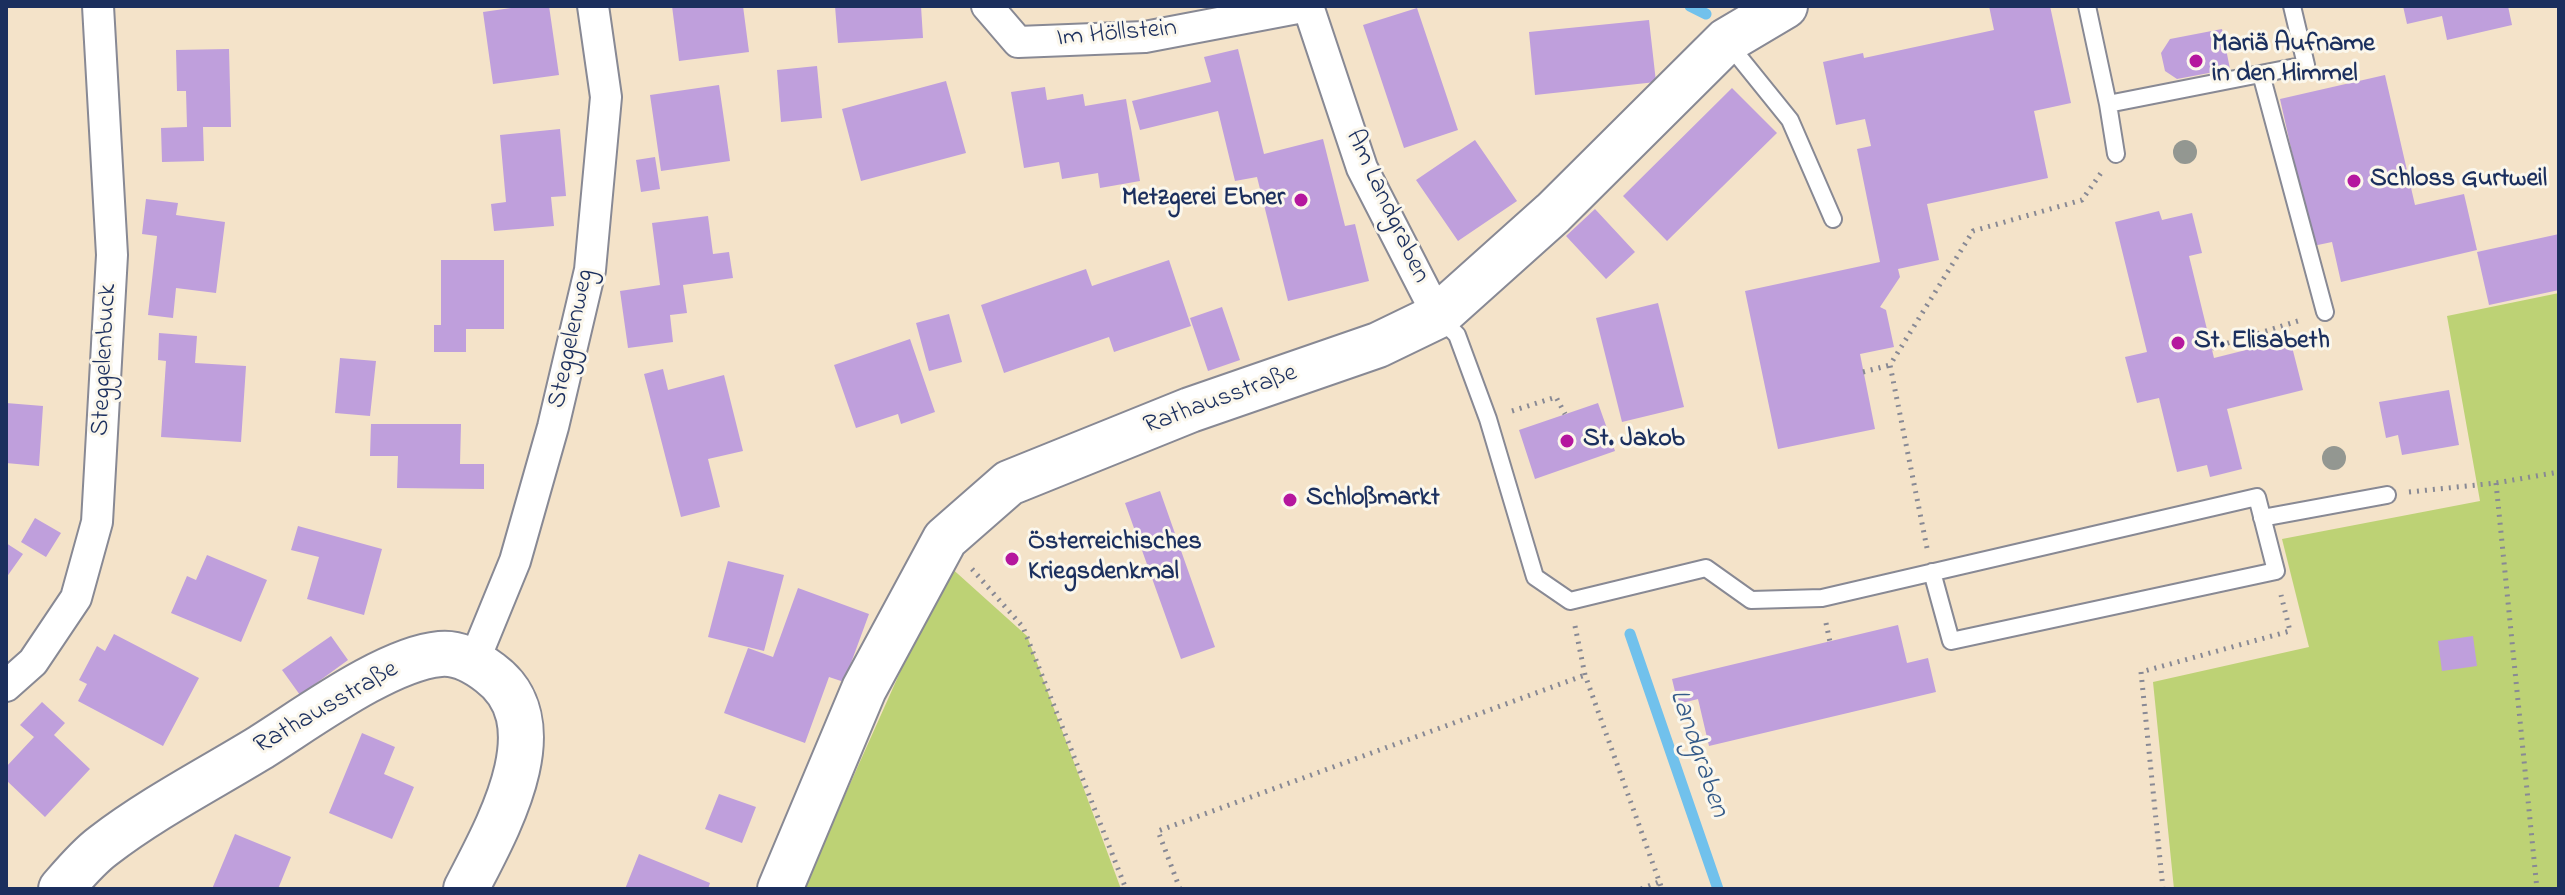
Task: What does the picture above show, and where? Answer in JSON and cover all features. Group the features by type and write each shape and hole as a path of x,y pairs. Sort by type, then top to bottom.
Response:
{"main road":[{"name":"Rathausstraße","path":"780,889 864,689 945,539 1009,483 1190,410 1378,345 1438,316 1553,213 1726,41 1785,6"},
{"name":"Rathausstraße","path":"61,889 102,847 359,688 408,662 443,653 474,661"},
{"path":"466,889 500,823 521,747 516,707 497,678 474,661"}],"street":[{"name":"Steggelenbuck","path":"6,686 33,662 76,598 97,522 112,255 98,6"},
{"name":"Steggelenweg","path":"474,661 515,561 553,427 590,270 606,97 593,6"},
{"name":"Im Höllstein","path":"987,6 1018,42 1145,37 1308,6"},
{"name":"Am Landgraben","path":"1308,6 1362,168 1438,316"}],"lane":[{"path":"2087,6 2116,154"},
{"path":"2108,104 2306,65 2292,6"},
{"path":"1726,41 1790,120 1833,219"},
{"path":"2261,74 2325,312"},
{"path":"1438,316 1457,335 1488,419 1535,577 1570,601 1706,568 1751,600 1822,598 1932,572 2257,497 2276,571 1951,641 1932,572"},
{"path":"2262,518 2387,495"}],"path":[{"path":"1932,572 1890,365 1973,231 2082,200 2116,154"},
{"path":"2212,348 2325,312"},
{"path":"1863,372 1890,365"},
{"path":"1488,419 1556,397 1565,414"},
{"path":"2387,495 2496,483 2559,472"},
{"path":"2496,483 2537,889"},
{"path":"945,539 1023,627 1126,889"},
{"path":"2163,889 2141,672 2290,631 2276,571"},
{"path":"1570,601 1585,675 1660,886 1641,889"},
{"path":"1180,889 1158,831 1585,675"}],"green space":[{"path":"2559,293 2559,889 2174,889 2153,682 2309,647 2282,539 2480,501 2447,316"},
{"path":"948,565 1027,636 1121,889 803,889"}],"building":[{"path":"549,6 559,75 493,84 483,12"},
{"path":"672,6 743,6 749,52 679,61"},
{"path":"835,6 921,6 923,38 838,43"},
{"path":"1989,6 2050,6 2071,103 2034,111 2048,178 1927,204 1939,260 1898,269 1900,277 1880,307 1886,310 1894,347 1860,354 1875,429 1778,449 1745,291 1880,262 1857,149 1871,146 1865,119 1836,125 1823,62 1863,53 1864,58 1994,30"},
{"path":"2403,6 2508,6 2512,25 2447,40 2442,16 2407,24"},
{"path":"1417,8 1458,130 1404,148 1363,25"},
{"path":"1649,20 1656,82 1535,95 1529,32"},
{"name":"Mariä Aufname in den Himmel","path":"2222,29 2230,69 2177,79 2165,71 2161,53 2170,39"},
{"path":"229,49 231,127 203,127 204,161 162,162 161,128 187,127 186,91 177,91 176,50"},
{"name":"Metzgerei Ebner","path":"1238,49 1264,154 1323,139 1345,226 1355,224 1369,281 1288,301 1257,177 1235,181 1218,111 1140,130 1132,101 1211,82 1204,57"},
{"path":"817,66 822,118 781,122 777,70"},
{"name":"Schloss Gurtweil","path":"2385,75 2415,205 2464,194 2477,250 2341,282 2332,242 2313,246 2280,99"},
{"path":"946,81 966,153 861,181 842,109"},
{"path":"719,85 730,161 661,171 650,95"},
{"path":"1045,87 1047,100 1083,94 1085,106 1126,99 1140,181 1100,188 1098,173 1062,179 1059,162 1024,168 1011,92"},
{"path":"1732,88 1777,133 1667,241 1623,196"},
{"path":"560,129 566,196 551,197 554,226 494,231 491,204 506,202 500,135"},
{"path":"1475,140 1517,201 1458,241 1416,180"},
{"path":"655,157 660,189 641,192 636,160"},
{"path":"146,199 178,203 176,215 225,222 216,293 176,288 173,318 148,315 157,236 142,234"},
{"path":"1595,209 1635,252 1606,279 1566,236"},
{"name":"St. Elisabeth","path":"2159,211 2162,220 2192,213 2202,253 2189,256 2214,358 2290,339 2303,390 2227,409 2242,469 2210,477 2207,465 2177,472 2159,398 2137,403 2125,357 2147,352 2115,222"},
{"path":"708,216 713,254 729,252 733,278 683,285 687,313 670,315 673,342 628,348 620,291 660,285 652,223"},
{"path":"2559,234 2559,290 2489,305 2477,252"},
{"path":"441,260 504,260 504,329 466,329 466,352 434,352 434,325 441,325"},
{"path":"1169,260 1191,326 1114,352 1109,337 1004,373 981,305 1086,269 1092,286"},
{"path":"1658,303 1684,407 1622,422 1596,318"},
{"path":"1222,307 1240,360 1208,371 1190,318"},
{"path":"949,314 962,362 929,371 916,323"},
{"path":"159,333 197,336 195,363 246,366 241,442 161,437 166,361 158,360"},
{"path":"910,339 935,412 901,424 898,414 856,428 834,365"},
{"path":"340,358 376,361 370,416 335,413"},
{"path":"663,369 668,390 724,375 743,451 708,459 720,507 681,517 644,374"},
{"path":"2449,390 2459,445 2402,455 2398,435 2386,438 2379,402"},
{"path":"6,403 43,406 39,466 6,463"},
{"name":"St. Jakob","path":"1598,403 1615,451 1535,479 1519,430"},
{"path":"371,424 461,424 460,464 484,464 484,489 397,488 398,456 370,456"},
{"path":"1160,491 1215,647 1181,659 1125,503"},
{"path":"35,518 61,533 46,557 21,542"},
{"path":"298,526 382,549 364,615 307,599 319,557 291,550"},
{"path":"6,543 23,554 6,578"},
{"path":"207,555 267,580 241,642 171,613 187,576 196,580"},
{"path":"728,561 784,575 764,651 708,637"},
{"path":"798,588 869,614 844,682 829,677 805,743 724,713 748,648 773,657"},
{"path":"1898,625 1907,663 1928,658 1936,692 1709,746 1698,699 1678,704 1672,679"},
{"path":"114,634 199,678 163,746 78,701 87,684 79,680 97,646 105,651"},
{"path":"331,636 348,660 300,695 282,670"},
{"path":"2473,636 2477,666 2442,671 2438,641"},
{"path":"42,702 65,723 54,735 90,769 45,817 6,780 6,767 34,737 20,725"},
{"path":"362,733 395,747 384,774 414,787 392,839 329,813"},
{"path":"719,794 756,807 742,843 705,829"},
{"path":"235,834 291,857 278,889 212,889"},
{"path":"639,854 710,883 708,889 625,889"}],"waterway":[{"name":"Landgraben","path":"1690,6 1706,14"},
{"name":"Landgraben","path":"1630,634 1718,889"}],"place":[{"name":"Mariä Aufname in den Himmel","path":"2196,61"},
{"name":"Schloss Gurtweil","path":"2354,181"},
{"name":"Metzgerei Ebner","path":"1301,200"},
{"name":"St. Elisabeth","path":"2178,343"},
{"name":"St. Jakob","path":"1567,441"},
{"name":"Schloßmarkt","path":"1290,500"},
{"name":"Österreichisches Kriegsdenkmal","path":"1012,559"}]}
